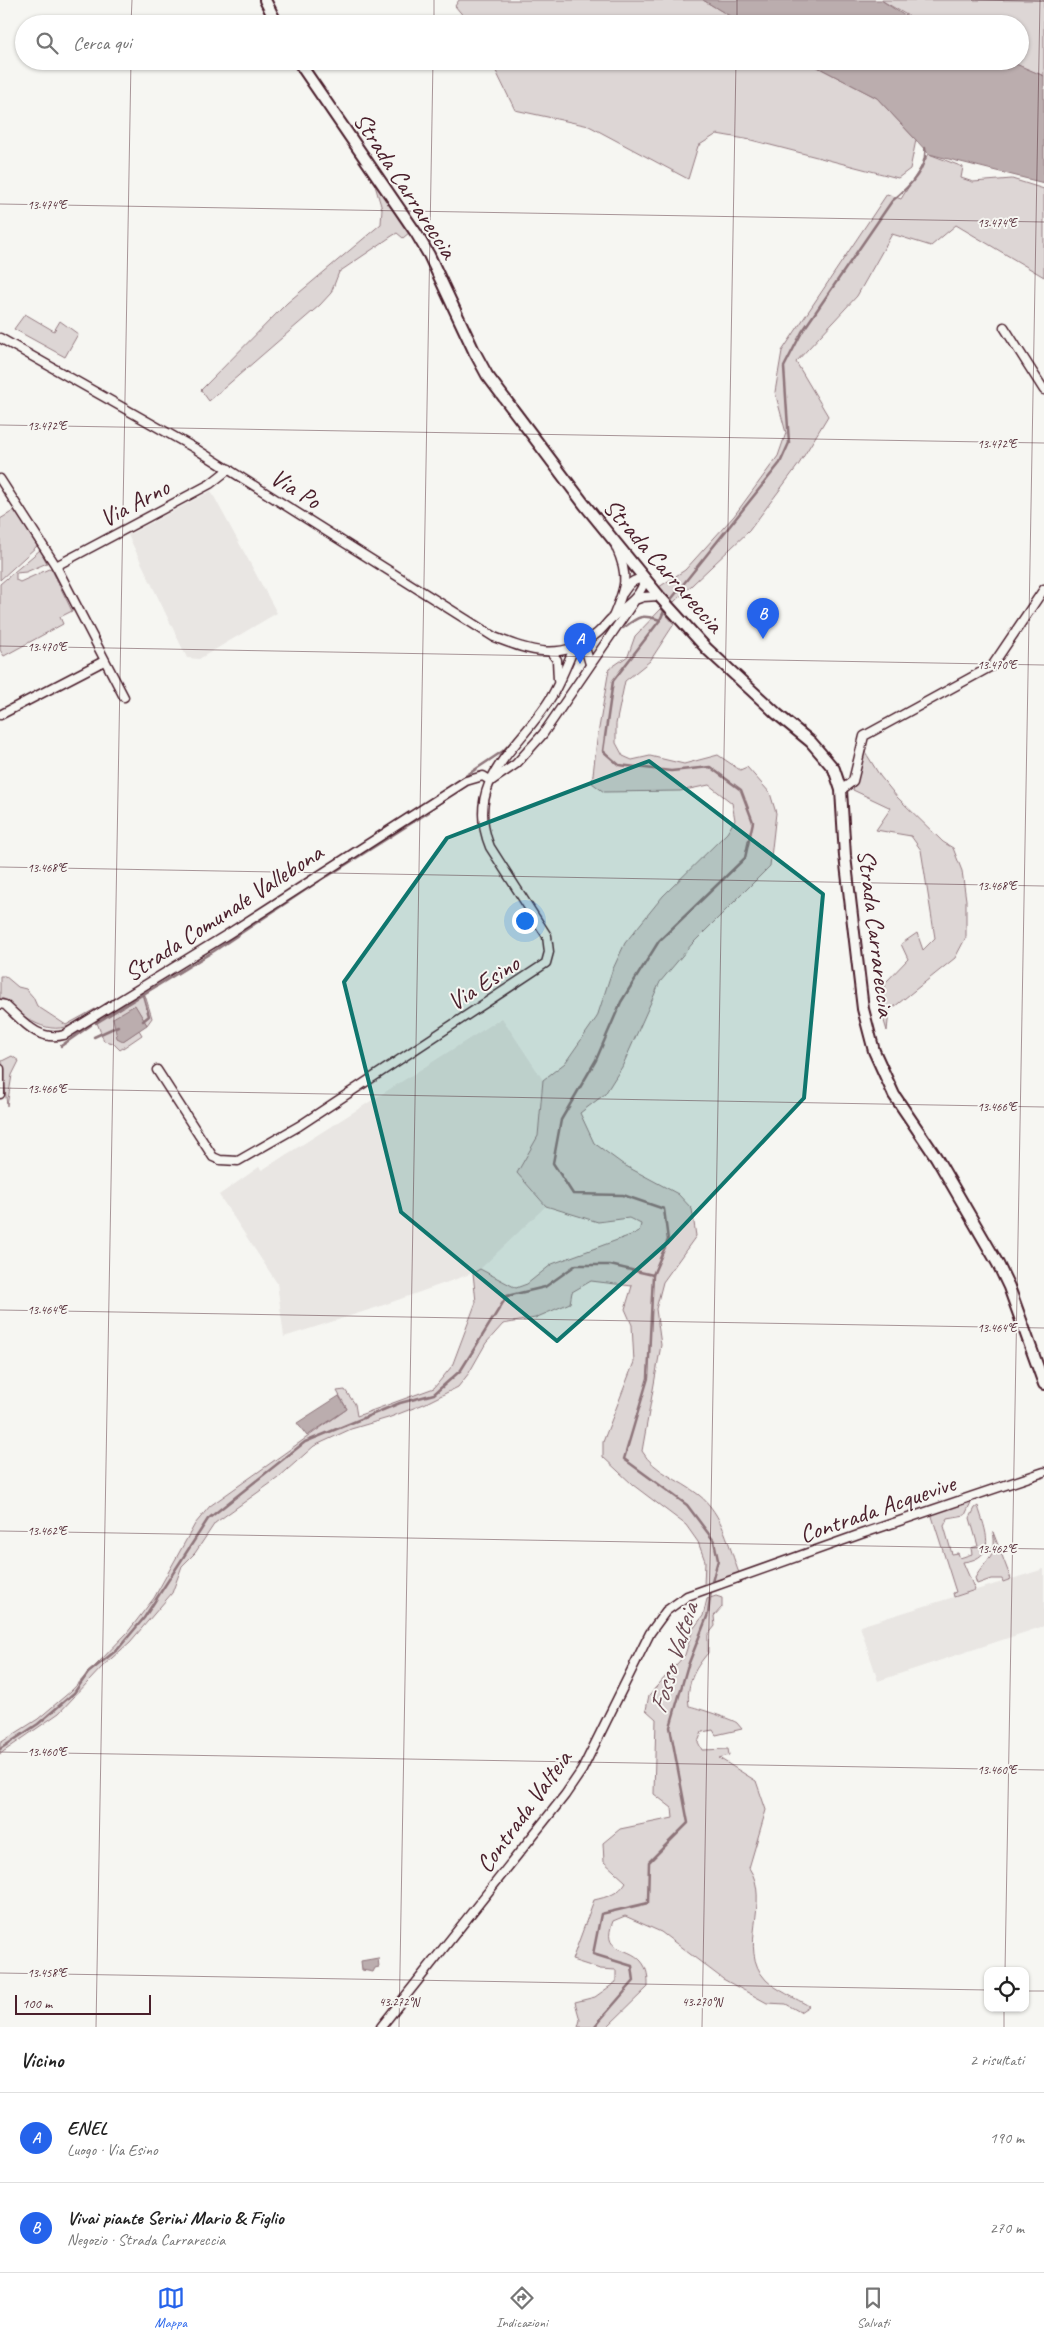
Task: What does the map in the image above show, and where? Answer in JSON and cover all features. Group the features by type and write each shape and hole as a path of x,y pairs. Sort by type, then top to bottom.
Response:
{"main road":[{"path":"266,0 273,15"},
{"name":"Strada Carrareccia","path":"304,70 421,240 487,376 659,597 708,649 820,750 834,769 841,790 845,856 859,976 866,1024 874,1051 894,1095 936,1157 1010,1287 1044,1384"}],"street":[{"path":"1004,326 1044,390"},
{"name":"Via Po","path":"0,338 163,429 494,637 533,651 550,652 575,646 595,636 613,617"},
{"name":"Via Arno","path":"56,566 210,484 229,469"},
{"path":"0,479 56,566 124,697"},
{"path":"612,539 625,570 626,581 613,617"},
{"path":"491,781 516,764 543,734 641,591 645,579 639,578 629,582 622,593"},
{"path":"841,790 852,781 864,736 992,666 1044,589"},
{"path":"613,617 635,600 643,597 659,597"},
{"path":"575,646 586,651 590,658 590,664"},
{"name":"Via Esino","path":"157,1070 213,1157 220,1160 238,1161 299,1126 540,968 548,958 549,944 547,936 490,846 485,834 482,812 491,781 500,762 536,719 558,684 575,646"},
{"path":"550,652 558,665 558,684"},
{"path":"0,715 104,661"},
{"name":"Strada Comunale Vallebona","path":"0,1004 5,1005 33,1030 43,1036 54,1037 64,1035 220,939 466,781 483,776 491,781"},
{"path":"0,1069 0,1094"},
{"name":"Contrada Acquevive","path":"701,1591 1044,1472"},
{"name":"Contrada Valteia","path":"381,2027 565,1795 582,1770 650,1633 666,1611 687,1596 701,1591"}],"highlighted area":[{"path":"649,761 823,894 804,1098 668,1242 557,1341 401,1212 344,982 447,838"}],"shaded area":[{"path":"459,0 703,0 728,15 462,15 455,6"},
{"path":"703,0 881,0 904,15 728,15"},
{"path":"881,0 1044,0 1044,76 1029,70 1029,15 907,15"},
{"path":"495,70 823,70 877,98 916,140 910,169 898,178 751,140 717,134 698,146 688,179 589,126 515,110"},
{"path":"823,70 1029,70 1044,76 1044,183 929,154 877,98"},
{"path":"929,154 963,167 961,178 973,182 1012,179 1044,189 1044,277 956,225 931,246 892,234 857,296 796,362 828,416 799,464 749,531 674,602 659,587 685,570 734,516 778,456 786,433 775,392 782,351 887,194 901,199"},
{"path":"374,182 410,232 403,238 397,233 339,272 331,293 320,305 209,401 201,390 287,303 381,224 382,209"},
{"path":"25,314 54,331 60,321 78,334 65,357 14,329"},
{"path":"211,491 277,613 199,659 187,658 128,535"},
{"path":"15,510 37,546 0,580 0,519"},
{"path":"40,550 47,563 26,572 16,573 16,580 20,582 51,568 72,611 60,617 63,624 4,656 0,650 0,584"},
{"path":"661,609 674,624 650,661 625,681 616,724 616,743 623,756 632,760 650,756 684,764 718,755 740,770 747,767 770,793 776,813 770,866 692,944 660,982 622,1067 605,1094 580,1113 594,1143 624,1165 678,1194 692,1209 696,1236 663,1282 656,1309 661,1345 642,1451 653,1465 692,1490 707,1503 720,1521 739,1573 704,1585 705,1561 698,1542 686,1525 633,1485 603,1457 603,1442 634,1362 632,1325 625,1309 632,1286 591,1281 572,1292 570,1303 535,1318 503,1324 486,1343 469,1373 458,1387 424,1404 388,1418 351,1429 314,1446 278,1478 215,1523 195,1553 182,1566 172,1593 130,1642 103,1666 59,1713 0,1754 0,1743 38,1719 71,1691 127,1633 154,1598 195,1524 210,1506 347,1409 337,1391 345,1390 355,1404 357,1416 434,1388 452,1366 476,1302 473,1273 480,1269 516,1288 527,1284 552,1264 639,1232 641,1224 629,1218 598,1222 546,1206 517,1173 538,1136 543,1080 565,1063 597,1017 612,971 625,943 663,896 727,833 735,820 732,803 709,785 680,791 604,792 592,783 609,669 628,656 635,636"},
{"path":"864,750 880,776 897,797 943,842 953,848 962,871 966,900 966,937 955,958 889,1011 887,1031 881,1011 886,982 908,959 901,944 917,933 923,950 935,938 921,850 911,836 876,830 891,808 853,790"},
{"path":"0,976 5,976 18,987 26,989 33,997 37,1006 66,1025 95,1009 84,1019 66,1027 46,1027 37,1024 4,999 0,999"},
{"path":"144,992 152,1018 147,1025 135,1006 123,1041 139,1030 142,1035 120,1050 113,1043 104,1041 96,1020"},
{"path":"135,1005 147,1025 123,1041 117,1038 113,1018"},
{"path":"502,1018 543,1080 538,1136 517,1173 546,1206 480,1269 473,1273 378,1307 284,1337 277,1283 219,1195 259,1167 262,1170"},
{"path":"12,1056 19,1061 12,1075 7,1106 2,1061"},
{"path":"339,1396 347,1409 307,1436 297,1423"},
{"path":"973,1498 965,1515 948,1518 944,1526 952,1554 958,1553 960,1558 972,1554 971,1548 978,1546 970,1518 978,1506 986,1533 987,1542 982,1555 963,1562 975,1590 954,1597 953,1593 956,1592 931,1513"},
{"path":"993,1532 1011,1579 1003,1582 1002,1579 991,1579 977,1584 975,1578 990,1557 994,1547"},
{"path":"1044,1569 1044,1626 878,1681 860,1626"},
{"path":"716,1596 722,1598 722,1607 714,1616 715,1626 708,1635 708,1653 699,1665 690,1684 689,1706 734,1721 742,1729 716,1735 713,1730 702,1732 698,1742 702,1750 728,1749 729,1755 719,1758 756,1781 766,1810 749,1868 755,1881 757,1895 754,1954 758,1967 766,1980 809,2006 800,2012 786,2004 767,2003 723,1979 661,1932 625,1916 613,1921 610,1939 612,1944 641,1961 648,1977 648,1987 607,2027 578,2027 580,2020 575,2002 595,1997 616,1982 616,1970 600,1969 572,1960 594,1900 616,1892 626,1882 604,1862 603,1843 620,1829 673,1818 672,1808 654,1794 656,1719 646,1710 649,1695 685,1655 693,1629 703,1616 707,1599"},
{"path":"378,1958 379,1967 375,1968 373,1972 362,1970 361,1961"}],"waterway":[{"path":"669,602 780,463 789,443 784,367 802,332 892,201 904,191 920,171 925,156 925,148"},
{"path":"0,1749 38,1724 74,1693 88,1673 118,1649 144,1618 208,1519 305,1442 400,1403 434,1394 461,1370 507,1296 545,1287 576,1265 610,1265 653,1275 668,1240 664,1209 623,1195 573,1194 553,1163 561,1120 596,1060 621,1002 659,941 745,858 753,822 741,790 710,767 671,771 619,765 603,751 613,681 660,620 665,609"},
{"path":"623,628 640,617 660,620"},
{"path":"455,783 503,751 515,739"},
{"path":"328,876 429,812"},
{"path":"96,1023 214,951 319,881"},
{"path":"143,995 149,1016 143,1021"},
{"path":"61,1046 91,1025"},
{"path":"94,1037 118,1026"},
{"name":"Fosso Valteia","path":"594,2027 634,1981 632,1966 593,1954 601,1914 648,1903 649,1862 688,1823 670,1727 687,1668 708,1614 712,1582 718,1560 714,1541 687,1505 624,1459 648,1378 653,1275"}],"place":[{"name":"Vivai piante Serini Mario & Figlio","path":"763,639"},
{"name":"ENEL","path":"580,664"}]}
